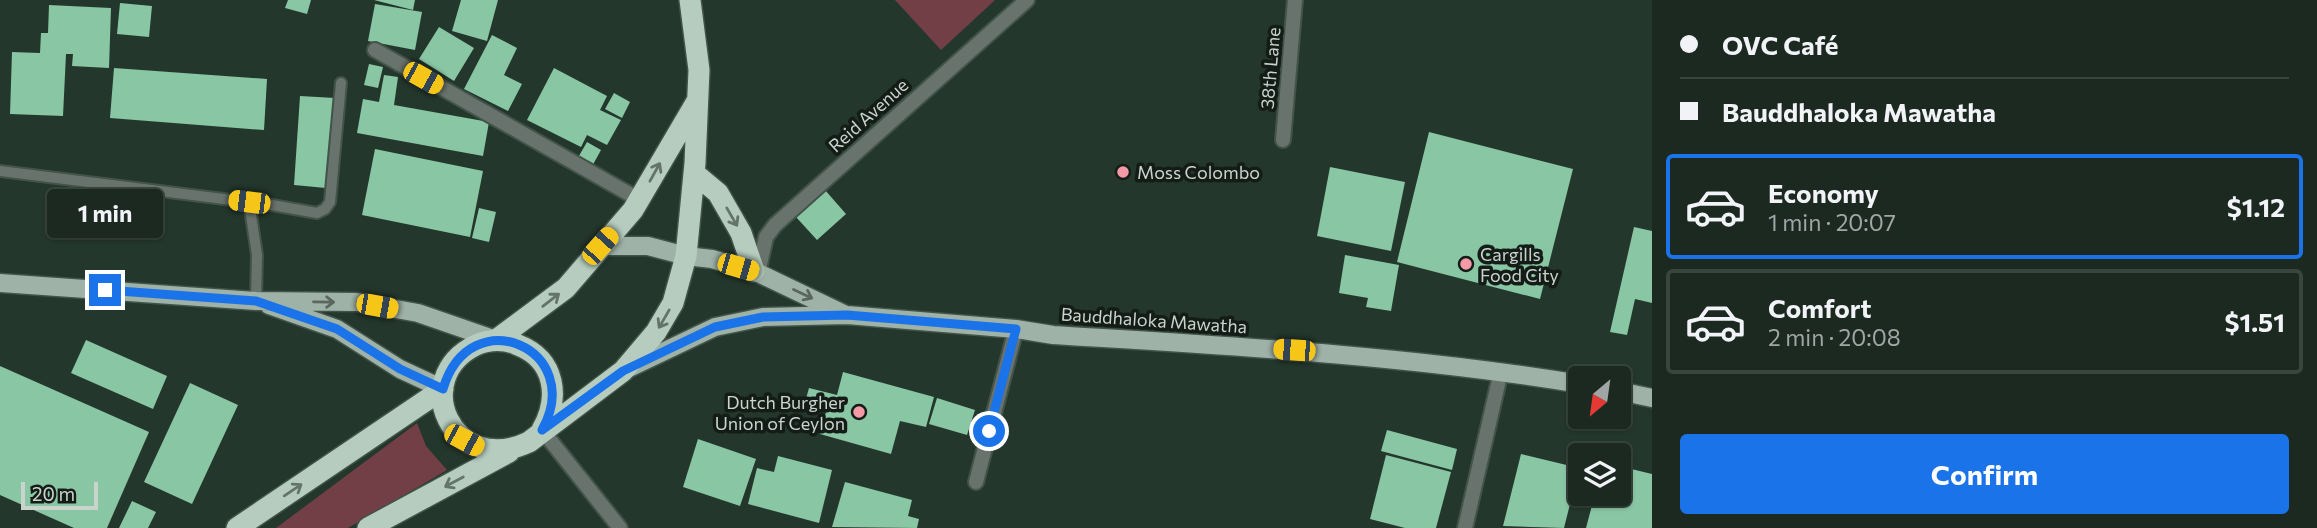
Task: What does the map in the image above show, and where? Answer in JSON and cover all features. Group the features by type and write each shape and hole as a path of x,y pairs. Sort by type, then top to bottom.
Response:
{"highway":[{"path":"368,528 529,442 623,371 656,332 673,303 686,256 698,99 697,50 690,0"},
{"path":"496,340 566,288 640,200 698,99"},
{"path":"694,173 718,194 741,233 756,272"},
{"path":"514,449 496,451 480,448 464,440 453,428 445,412 443,389 447,373 461,355 481,343 496,340 517,344 532,352 544,365 554,398 551,415 542,430"},
{"path":"237,528 443,389"}],"main road":[{"name":"Bauddhaloka Mawatha","path":"600,246 648,246 686,256 712,259 756,272 847,315"},
{"path":"0,283 256,301 357,302 418,313 496,340"},
{"path":"256,301 337,329 400,369 443,389"},
{"name":"Bauddhaloka Mawatha","path":"623,371 715,327 763,317 847,315 1016,329 1053,335 1320,351 1501,371 1568,382"},
{"path":"1631,394 1652,398"}],"street":[{"name":"Reid Avenue","path":"756,272 766,237 775,225 1027,0"},
{"name":"38th Lane","path":"1283,140 1295,0"},
{"path":"374,50 640,200"},
{"path":"976,482 1016,329"},
{"path":"1465,528 1501,371"},
{"path":"542,430 620,528"}],"lane":[{"path":"0,171 317,213 325,209 330,202 341,83"},
{"path":"249,202 257,255 256,301"}],"shaded area":[{"path":"895,0 995,0 941,50"},
{"path":"417,423 426,446 447,470 348,528 276,528"}],"building":[{"path":"288,0 311,0 307,14 285,8"},
{"path":"374,0 415,0 413,10"},
{"path":"461,0 498,0 487,41 452,31"},
{"path":"120,3 152,6 149,37 117,34"},
{"path":"375,4 422,12 415,50 368,41"},
{"path":"49,5 111,8 109,68 72,66 73,54 66,54 63,116 10,114 12,52 40,53 41,33 48,33"},
{"path":"439,27 474,48 454,81 419,59"},
{"path":"492,35 517,48 504,75 522,84 508,111 464,89"},
{"path":"369,64 383,67 378,88 364,85"},
{"path":"114,68 267,79 264,130 110,118"},
{"path":"554,68 607,96 600,110 621,120 607,145 587,135 581,147 527,120"},
{"path":"384,75 398,77 394,105 489,122 483,156 357,133 363,99 379,102"},
{"path":"614,93 630,102 622,118 605,109"},
{"path":"300,96 335,98 326,188 294,185"},
{"path":"1429,132 1573,169 1540,299 1397,262"},
{"path":"587,142 601,150 590,170 576,161"},
{"path":"375,149 483,171 470,237 362,215"},
{"path":"1330,167 1405,182 1391,251 1317,236"},
{"path":"825,190 846,214 817,240 796,217"},
{"path":"479,208 496,212 489,242 472,238"},
{"path":"1634,227 1652,231 1652,303 1635,299 1627,335 1610,332"},
{"path":"1345,255 1399,265 1391,311 1366,307 1368,298 1339,293"},
{"path":"86,340 167,376 153,409 71,373"},
{"path":"0,366 149,432 107,528 74,528 0,495"},
{"path":"843,372 934,397 926,427 900,421 891,454 820,434 826,412 804,406 809,388 837,395"},
{"path":"190,383 238,405 192,504 144,482"},
{"path":"937,398 975,410 967,435 929,424"},
{"path":"1387,430 1457,449 1452,470 1381,451"},
{"path":"698,439 756,459 740,506 683,487"},
{"path":"1521,454 1568,465 1570,506 1564,528 1503,526"},
{"path":"1386,455 1451,472 1436,528 1405,528 1370,519"},
{"path":"778,456 832,470 819,523 748,504 757,468 774,472"},
{"path":"1631,469 1652,474 1652,528 1586,528 1592,506 1631,506"},
{"path":"845,482 912,500 908,516 919,519 917,528 832,527"},
{"path":"132,501 156,512 148,528 119,528"}],"place":[{"name":"Moss Colombo","path":"1123,172"},
{"name":"Cargills Food City","path":"1466,264"},
{"name":"Dutch Burgher Union of Ceylon","path":"859,412"}],"route":[{"path":"105,290 256,301 337,329 400,369 443,389 447,373 455,360 467,350 496,340 517,344 532,352 544,365 551,381 554,398 551,415 542,430 623,371 715,327 763,317 847,315 1016,329 989,431"}]}
